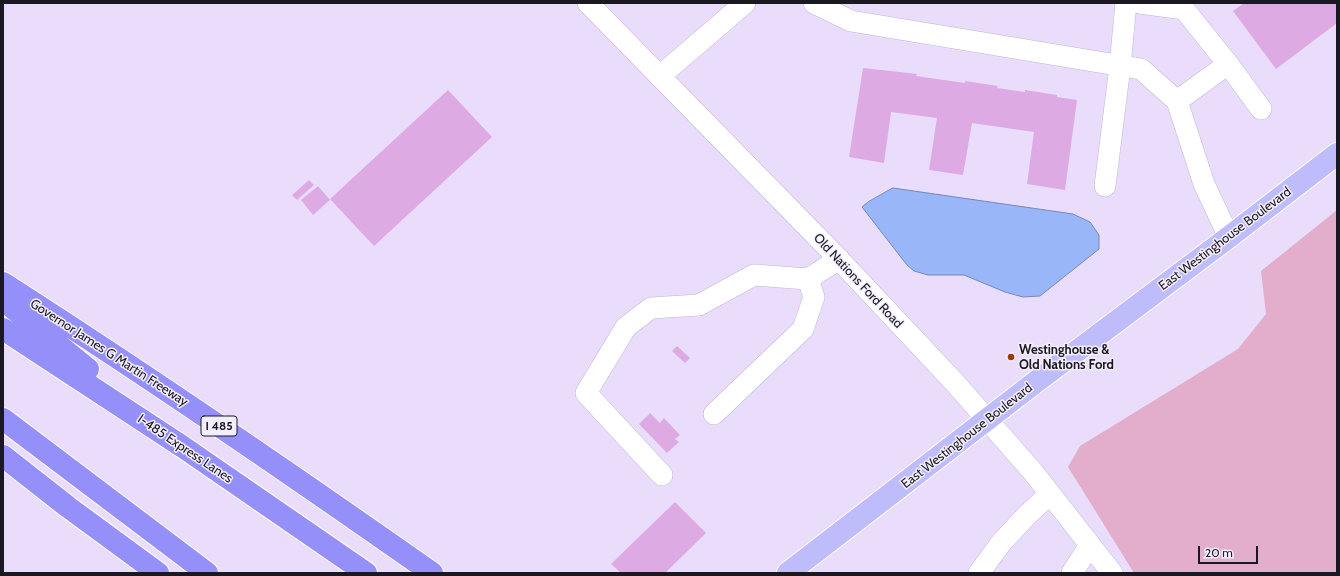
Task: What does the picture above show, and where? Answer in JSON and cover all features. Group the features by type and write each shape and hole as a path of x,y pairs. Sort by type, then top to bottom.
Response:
{"highway":[{"name":"Governor James G Martin Freeway","path":"3,283 91,339 301,480 432,573"},
{"path":"3,300 183,447"},
{"name":"I-485 Express Lanes","path":"3,328 183,447 366,573"},
{"path":"3,419 207,573"},
{"path":"3,456 68,507 158,573"}],"main road":[{"name":"East Westinghouse Boulevard","path":"788,573 986,420 1337,154"}],"street":[{"name":"Old Nations Ford Road","path":"588,3 839,260 956,384 1033,472 1112,573"},
{"path":"660,76 745,3"},
{"path":"814,3 851,21 1141,69 1177,101 1204,184 1229,237"},
{"path":"1105,186 1120,66 1126,3"},
{"path":"1140,3 1184,9 1228,64 1261,109"},
{"path":"1177,101 1228,64"},
{"path":"662,475 586,394 626,327 651,308 699,305 754,275 808,279 839,260"},
{"path":"714,414 803,329 814,297 808,279"},
{"path":"979,573 1002,543 1026,516 1050,494"},
{"path":"1072,573 1090,545"}],"shaded area":[{"path":"1337,210 1337,573 1134,573 1068,467 1080,446 1238,349 1266,314 1261,271"}],"water":[{"path":"893,188 1073,214 1090,222 1099,235 1099,249 1040,296 1023,297 1005,292 964,275 928,275 914,271 907,265 862,207"}],"building":[{"path":"1244,3 1337,3 1337,23 1276,69 1233,11"},
{"path":"863,68 917,74 916,76 965,83 965,81 998,86 997,88 1025,92 1025,90 1057,95 1057,97 1077,100 1065,190 1027,184 1034,132 972,123 963,175 929,170 937,118 891,112 884,163 849,157"},
{"path":"448,90 492,137 374,246 330,199"},
{"path":"309,180 314,185 297,200 292,195"},
{"path":"318,186 330,200 313,215 301,200"},
{"path":"677,346 690,358 685,363 672,351"},
{"path":"650,413 660,423 664,418 680,435 675,439 679,442 667,453 639,424"},
{"path":"675,502 706,533 665,573 621,573 611,564"}],"place":[{"name":"Westinghouse & Old Nations Ford","path":"1011,357"}]}
